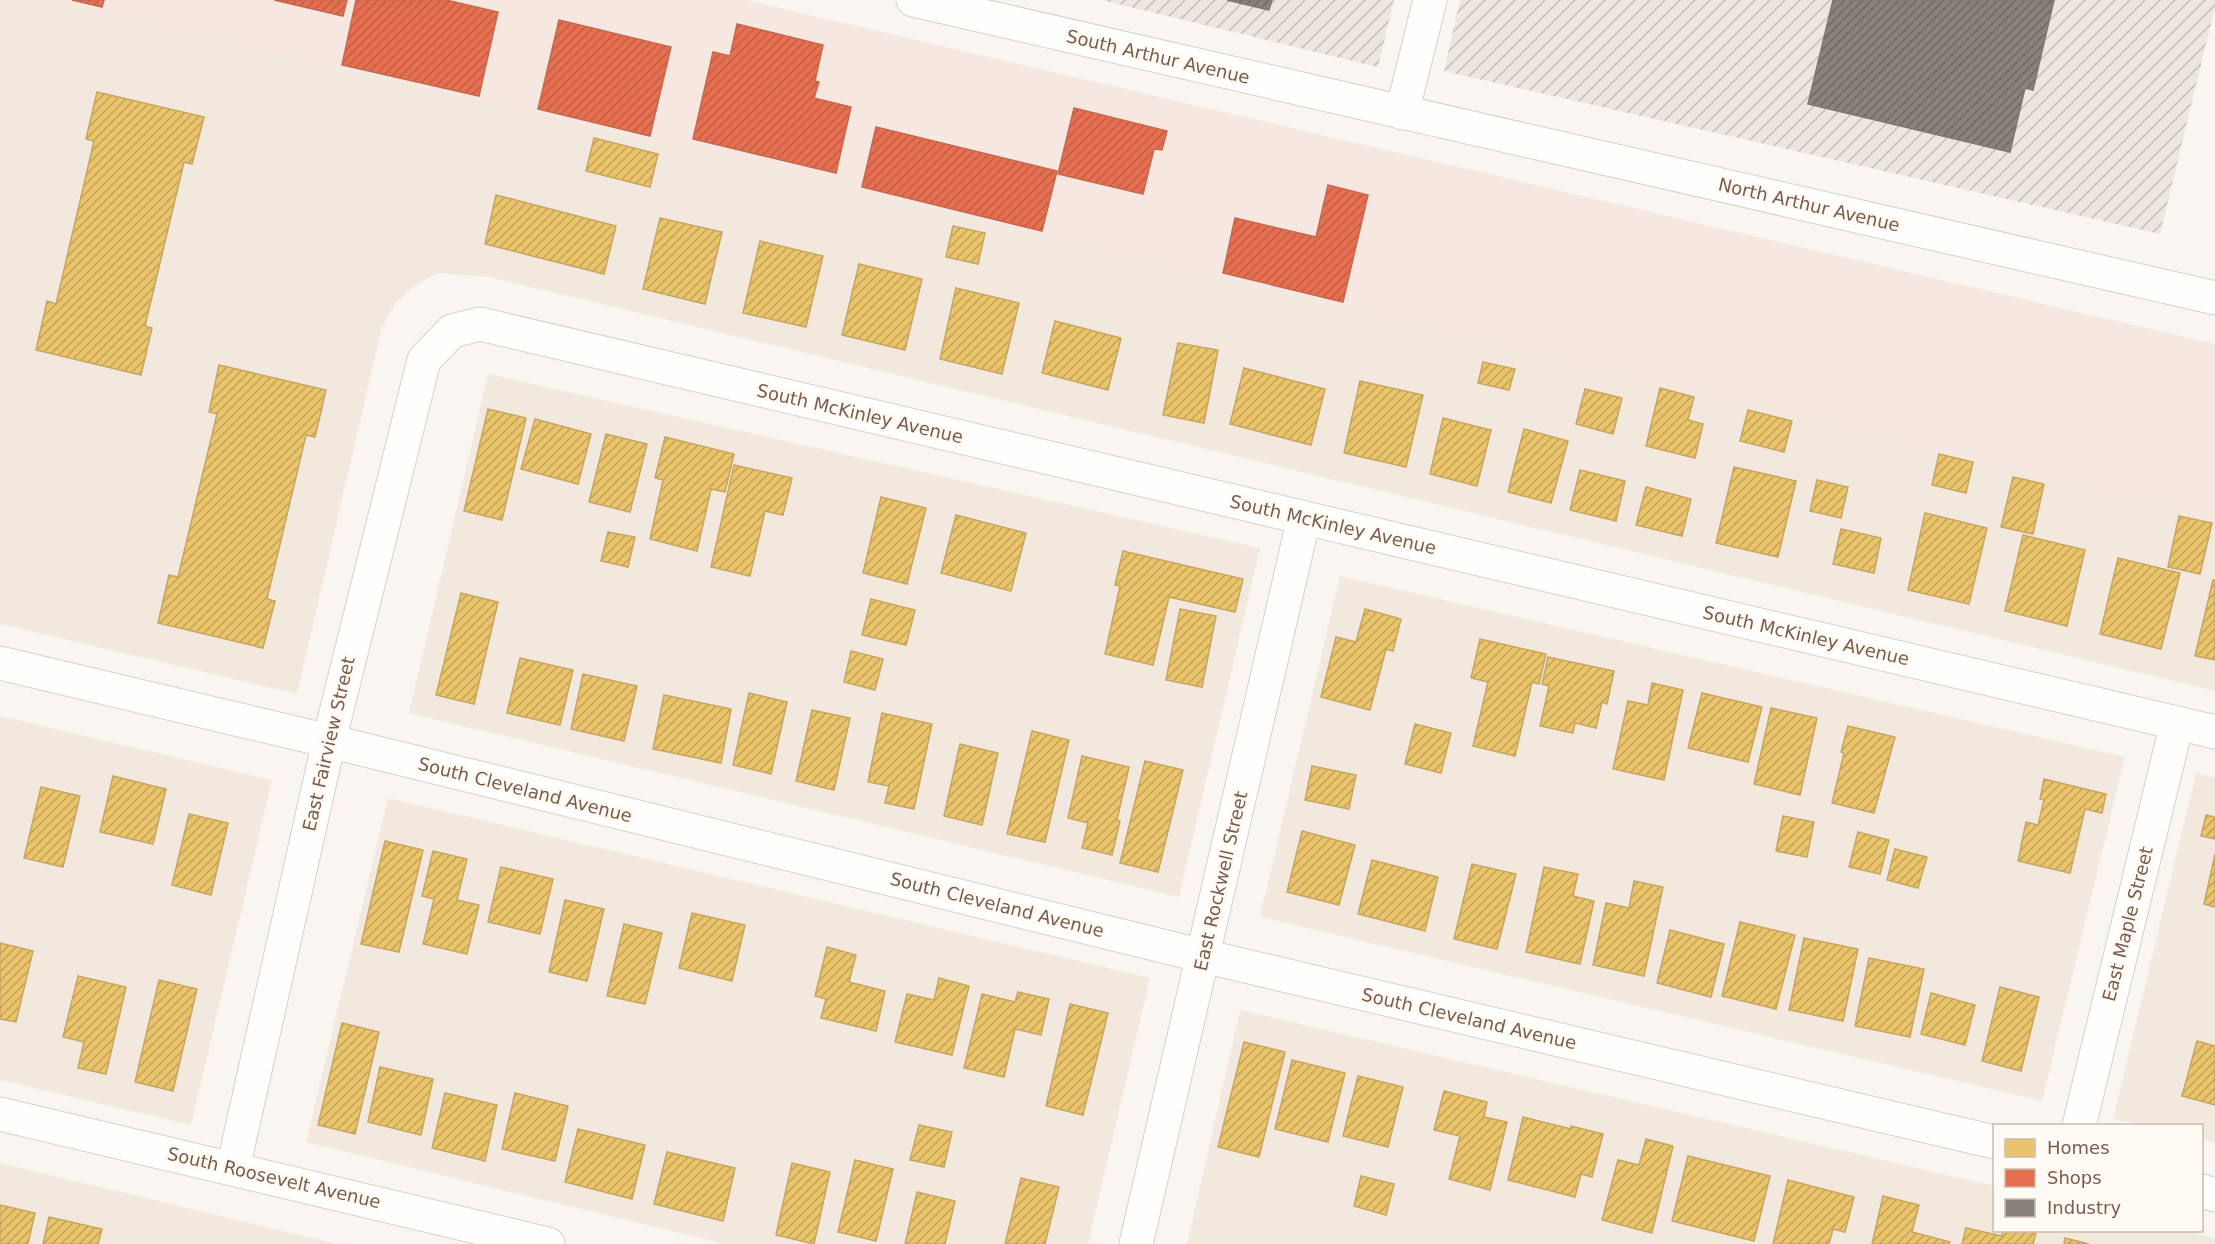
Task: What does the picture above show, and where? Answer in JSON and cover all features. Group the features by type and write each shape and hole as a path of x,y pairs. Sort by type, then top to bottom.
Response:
{"street":[{"name":"South Arthur Avenue","path":"913,0 1402,113"},
{"path":"1402,113 1430,0"},
{"name":"North Arthur Avenue","path":"1402,113 2215,298"},
{"name":"South McKinley Avenue","path":"452,331 480,324 2215,732"},
{"name":"East Fairview Street","path":"233,1168 328,741 424,360 452,331"},
{"name":"East Rockwell Street","path":"1136,1244 1305,518"},
{"name":"South Cleveland Avenue","path":"0,663 328,741 1203,956 1993,1142"},
{"name":"East Maple Street","path":"2079,1124 2176,723"},
{"name":"South Roosevelt Avenue","path":"0,1114 548,1244"}],"shaded area":[{"path":"0,0 41,0 481,100 2215,519 2215,691 489,277 438,273 414,286 395,304 382,327 297,694 0,624"},
{"path":"41,0 746,0 2215,344 2215,519 481,100"},
{"path":"1101,0 1394,0 1378,67"},
{"path":"1460,0 2215,0 2215,7 2160,234 1444,71"},
{"path":"488,374 1260,548 1179,897 409,713"},
{"path":"1340,576 2125,757 2042,1101 1260,917"},
{"path":"0,716 272,780 191,1125 0,1080"},
{"path":"2196,773 2215,778 2215,1142 2203,1139 2203,1124 2138,1124 2113,1119"},
{"path":"388,798 1150,978 1088,1244 725,1244 306,1142"},
{"path":"1240,1010 1993,1186 1993,1232 2192,1232 2215,1238 2215,1244 1187,1244"},
{"path":"0,1163 337,1244 0,1244"}],"building: Homes":[{"path":"97,92 204,117 192,164 184,162 145,326 152,328 141,375 36,350 47,301 56,304 94,141 86,139"},
{"path":"594,138 658,154 650,187 586,171"},
{"path":"496,195 616,226 604,274 485,244"},
{"path":"660,218 722,232 705,304 643,289"},
{"path":"953,226 985,233 978,264 946,257"},
{"path":"760,241 823,256 806,327 743,313"},
{"path":"859,264 922,279 905,350 842,335"},
{"path":"956,288 1019,303 1002,374 940,359"},
{"path":"1055,321 1121,338 1108,390 1042,373"},
{"path":"1178,343 1218,350 1204,423 1163,415"},
{"path":"1483,362 1515,369 1509,390 1478,383"},
{"path":"219,365 326,390 315,437 306,435 267,599 275,601 263,648 158,623 169,575 178,577 217,414 209,412"},
{"path":"1244,368 1325,389 1311,445 1230,424"},
{"path":"1360,381 1423,395 1406,467 1344,453"},
{"path":"1660,388 1694,397 1688,420 1703,424 1695,458 1646,446"},
{"path":"1585,389 1622,398 1613,434 1576,424"},
{"path":"488,409 526,418 502,520 464,511"},
{"path":"1748,410 1792,421 1784,452 1740,441"},
{"path":"1443,418 1491,430 1477,486 1430,474"},
{"path":"535,419 591,434 578,484 521,469"},
{"path":"1524,429 1568,441 1551,503 1508,492"},
{"path":"606,434 647,444 630,512 589,502"},
{"path":"665,437 734,454 725,492 711,489 697,551 650,539 663,480 655,478"},
{"path":"1939,454 1973,462 1966,493 1932,485"},
{"path":"734,465 792,478 783,515 765,511 750,576 711,567"},
{"path":"1734,467 1796,481 1778,557 1716,543"},
{"path":"1580,470 1625,481 1616,521 1570,510"},
{"path":"2013,477 2044,484 2033,534 2001,527"},
{"path":"1817,480 1848,487 1841,518 1810,511"},
{"path":"1646,487 1691,499 1682,536 1636,525"},
{"path":"881,497 926,508 907,584 863,573"},
{"path":"1925,513 1987,528 1969,604 1908,590"},
{"path":"956,515 1026,533 1011,591 941,573"},
{"path":"2179,516 2212,523 2200,574 2168,567"},
{"path":"1841,529 1881,538 1874,573 1833,564"},
{"path":"608,532 635,537 628,567 601,561"},
{"path":"2023,535 2085,550 2067,626 2005,611"},
{"path":"1123,551 1243,579 1235,612 1169,597 1153,665 1105,654 1120,586 1115,585"},
{"path":"2118,558 2180,573 2161,649 2100,634"},
{"path":"2213,580 2215,580 2215,660 2195,656"},
{"path":"461,593 498,602 474,704 436,695"},
{"path":"871,599 915,610 906,645 862,635"},
{"path":"1180,609 1216,616 1202,687 1166,680"},
{"path":"1365,609 1401,619 1393,651 1386,649 1370,710 1321,697 1336,637 1356,642"},
{"path":"1480,639 1546,654 1539,684 1532,682 1515,756 1473,746 1488,682 1471,678"},
{"path":"851,651 883,659 875,690 844,682"},
{"path":"1548,657 1614,671 1607,704 1602,702 1596,728 1575,723 1573,733 1540,726 1549,686 1542,684"},
{"path":"520,658 573,670 560,725 507,713"},
{"path":"583,674 637,686 624,741 571,729"},
{"path":"1652,683 1683,690 1664,780 1613,769 1628,701 1648,705"},
{"path":"749,693 787,702 771,774 733,765"},
{"path":"1702,693 1762,707 1748,762 1688,748"},
{"path":"664,695 731,709 721,763 653,749"},
{"path":"1771,708 1817,718 1800,795 1754,784"},
{"path":"812,710 850,718 834,790 796,781"},
{"path":"882,713 932,724 914,809 885,803 889,786 868,782"},
{"path":"1415,724 1451,733 1441,773 1405,764"},
{"path":"1848,726 1895,737 1874,813 1832,803"},
{"path":"1032,731 1069,740 1045,842 1007,834"},
{"path":"960,744 998,753 982,825 944,816"},
{"path":"1082,756 1129,767 1112,855 1082,848 1088,823 1068,818"},
{"path":"1145,761 1183,770 1158,872 1120,863"},
{"path":"1312,766 1356,775 1349,809 1305,800"},
{"path":"113,776 166,789 153,844 100,832"},
{"path":"2044,779 2106,794 2102,813 2085,809 2070,873 2018,861 2026,822 2038,825 2044,800 2040,799"},
{"path":"41,787 80,796 63,867 24,858"},
{"path":"189,814 228,823 211,895 172,885"},
{"path":"2206,815 2215,817 2215,839 2201,836"},
{"path":"1783,816 1814,822 1807,857 1776,851"},
{"path":"1302,831 1355,845 1339,905 1287,892"},
{"path":"1858,832 1889,840 1880,874 1849,867"},
{"path":"385,841 423,850 399,952 361,944"},
{"path":"1895,849 1927,857 1918,888 1887,880"},
{"path":"433,851 467,859 457,900 479,905 467,954 423,944 434,899 422,896"},
{"path":"2215,854 2215,907 2204,904"},
{"path":"1372,860 1438,877 1425,931 1358,914"},
{"path":"1472,864 1516,874 1497,949 1454,939"},
{"path":"501,867 553,879 540,934 488,922"},
{"path":"1544,867 1578,874 1573,896 1594,901 1580,964 1526,952"},
{"path":"1634,881 1663,887 1644,976 1593,965 1606,903 1629,908"},
{"path":"565,900 604,909 587,981 549,972"},
{"path":"692,913 745,925 732,981 679,968"},
{"path":"1740,922 1795,935 1776,1009 1722,996"},
{"path":"624,924 662,933 645,1004 607,996"},
{"path":"1670,930 1724,944 1711,997 1657,983"},
{"path":"1804,938 1858,949 1843,1021 1789,1010"},
{"path":"0,943 33,951 16,1022 0,1019"},
{"path":"827,947 856,955 849,982 885,991 876,1031 821,1018 826,999 815,996"},
{"path":"1869,958 1924,969 1910,1037 1855,1026"},
{"path":"78,976 126,987 106,1074 78,1068 84,1042 63,1037"},
{"path":"939,978 969,986 952,1055 895,1042 907,994 934,1000"},
{"path":"159,980 197,989 173,1091 135,1082"},
{"path":"2000,987 2039,997 2021,1071 1982,1061"},
{"path":"1018,992 1049,999 1041,1035 1015,1029 1004,1077 964,1068 982,994 1015,1002"},
{"path":"1931,993 1975,1005 1965,1045 1921,1034"},
{"path":"1070,1004 1108,1013 1083,1115 1046,1106"},
{"path":"342,1023 379,1032 355,1134 318,1125"},
{"path":"2197,1041 2215,1046 2215,1105 2182,1096"},
{"path":"1244,1042 1285,1052 1259,1157 1218,1147"},
{"path":"1292,1060 1345,1073 1328,1142 1275,1129"},
{"path":"380,1067 433,1079 421,1135 368,1122"},
{"path":"1358,1076 1403,1087 1388,1147 1343,1136"},
{"path":"1444,1091 1487,1102 1484,1117 1507,1122 1490,1190 1449,1179 1460,1136 1434,1130"},
{"path":"445,1093 497,1105 485,1161 432,1148"},
{"path":"515,1093 568,1106 555,1161 502,1149"},
{"path":"1523,1117 1603,1134 1592,1177 1581,1174 1575,1197 1508,1180"},
{"path":"919,1125 952,1132 944,1167 910,1160"},
{"path":"578,1129 645,1145 632,1199 565,1182"},
{"path":"1646,1139 1673,1146 1652,1233 1602,1220 1618,1160 1639,1165"},
{"path":"667,1152 735,1168 723,1221 654,1204"},
{"path":"1688,1156 1770,1176 1754,1241 1672,1221"},
{"path":"855,1160 893,1169 876,1241 838,1232"},
{"path":"792,1163 830,1172 814,1244 776,1235"},
{"path":"1361,1176 1394,1184 1386,1215 1354,1206"},
{"path":"1021,1178 1059,1187 1045,1244 1005,1244"},
{"path":"1788,1180 1854,1197 1845,1232 1833,1229 1829,1244 1773,1244"},
{"path":"917,1192 955,1201 945,1244 905,1244"},
{"path":"1883,1196 1919,1205 1912,1232 1950,1242 1949,1244 1872,1244"},
{"path":"0,1205 35,1213 28,1244 0,1244"},
{"path":"49,1217 102,1229 98,1244 43,1244"},
{"path":"1966,1228 2002,1236 2003,1232 2036,1233 2033,1244 1962,1244"},
{"path":"2065,1238 2089,1244 2064,1244"}],"building: Shops":[{"path":"72,0 104,0 102,7"},
{"path":"274,0 347,0 343,16"},
{"path":"356,0 446,0 498,12 479,96 342,65"},
{"path":"559,20 671,47 650,136 538,109"},
{"path":"737,24 823,45 815,81 819,82 814,98 851,107 836,173 693,139 713,52 730,56"},
{"path":"1074,108 1167,131 1162,150 1154,149 1143,194 1058,174"},
{"path":"876,127 1057,171 1042,231 862,187"},
{"path":"1328,185 1368,195 1343,302 1223,273 1235,218 1316,237"}],"building: Industry":[{"path":"1227,0 1272,0 1269,10"},
{"path":"1833,0 2054,0 2033,90 2025,88 2010,152 1808,104"}]}
